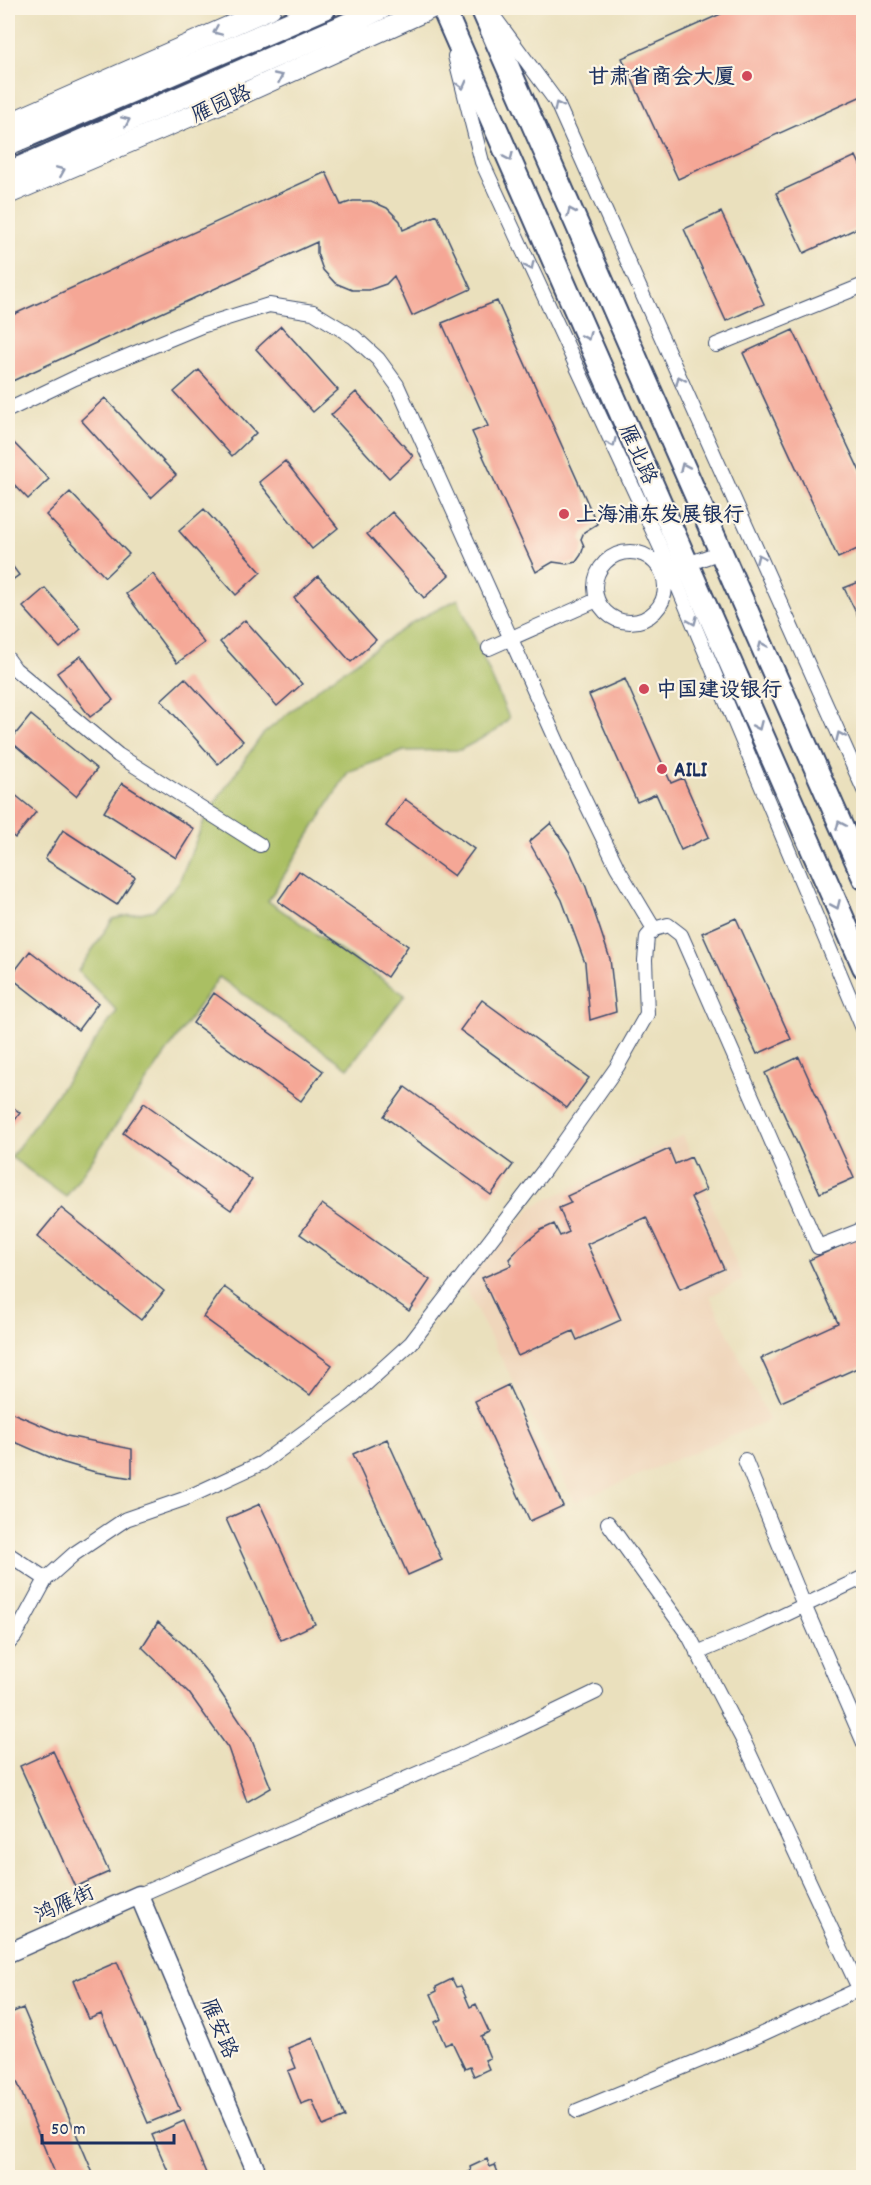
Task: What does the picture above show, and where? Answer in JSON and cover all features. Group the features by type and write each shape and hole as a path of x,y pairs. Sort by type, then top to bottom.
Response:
{"main road":[{"path":"8,124 270,8"},
{"path":"8,144 325,8"},
{"name":"雁园路","path":"8,173 381,8"},
{"name":"雁园路","path":"8,194 231,99 432,8"},
{"name":"雁北路","path":"443,8 674,569 864,967"},
{"name":"雁北路","path":"482,8 864,878"}],"street":[{"path":"487,8 556,101 864,790"},
{"path":"716,345 864,285"},
{"path":"8,410 75,378 201,326 269,305 313,312 354,337 378,359 397,385 568,766 617,867 654,929"},
{"path":"674,569 666,586 663,600 656,612 644,620 630,622 617,620 605,612 597,600 594,587 597,573 605,561 616,554 630,551 644,554 674,569 721,552"},
{"path":"674,569 864,1031"},
{"path":"489,648 597,600"},
{"path":"8,659 15,669 118,755 260,845"},
{"path":"8,1644 15,1636 46,1579 74,1554 126,1519 183,1499 262,1463 348,1400 411,1343 544,1169 617,1068 646,1014 647,937 654,929 668,925 681,935 818,1247 864,1229"},
{"path":"745,1460 804,1605 864,1743"},
{"path":"577,2111 862,1992 744,1742 688,1636 608,1523"},
{"path":"8,1554 46,1579"},
{"path":"697,1653 864,1577"},
{"path":"139,1895 513,1732 596,1692"},
{"name":"鸿雁街","path":"8,1953 139,1895"},
{"name":"雁安路","path":"139,1895 259,2178"}],"shaded area":[{"path":"683,1135 743,1280 710,1296 769,1420 575,1502 463,1284 533,1206"}],"green space":[{"path":"458,599 509,718 496,731 460,750 404,751 348,772 268,901 405,995 348,1068 219,977 66,1197 11,1157 117,1011 78,971 113,919 154,910 179,882 207,814 262,735 320,687 413,622"}],"building":[{"name":"甘肃省商会大厦","path":"734,8 864,8 864,95 678,179 622,58"},
{"path":"856,156 864,173 864,225 804,253 776,193"},
{"path":"326,172 341,205 353,201 371,201 387,208 400,221 403,230 437,215 471,289 412,316 394,276 386,284 369,290 352,290 335,283 323,270 317,253 317,242 8,383 8,317"},
{"path":"721,212 764,304 726,321 684,229"},
{"path":"497,301 597,524 584,532 581,539 584,546 576,562 567,564 553,562 536,572 472,432 488,426 442,323"},
{"path":"281,326 338,390 313,412 256,349"},
{"path":"793,330 864,480 864,546 838,558 743,353"},
{"path":"199,370 256,433 232,456 174,392"},
{"path":"356,392 413,456 389,478 331,415"},
{"path":"105,398 176,475 151,498 81,420"},
{"path":"11,440 49,479 28,499 8,478 8,443"},
{"path":"285,461 338,528 312,549 259,482"},
{"path":"70,492 129,554 105,577 46,515"},
{"path":"204,509 261,572 236,595 179,531"},
{"path":"392,512 449,575 424,598 367,534"},
{"path":"8,560 19,575 8,583"},
{"path":"153,574 204,643 177,663 126,594"},
{"path":"318,576 376,640 351,662 294,598"},
{"path":"864,580 864,629 844,588"},
{"path":"45,588 81,629 60,648 23,607"},
{"path":"245,620 302,684 277,706 220,642"},
{"path":"81,656 113,700 90,717 57,673"},
{"path":"185,678 243,741 218,764 161,700"},
{"path":"625,679 671,783 683,778 709,837 681,850 656,794 637,802 589,695"},
{"path":"31,715 97,769 76,796 10,741"},
{"path":"122,783 194,829 176,858 104,812"},
{"path":"8,789 36,812 15,838 8,832"},
{"path":"405,799 474,849 454,876 386,826"},
{"path":"551,823 571,854 586,887 610,959 616,1012 590,1020 585,963 562,900 529,842"},
{"path":"63,830 135,877 117,905 45,859"},
{"path":"299,871 408,946 387,977 278,901"},
{"path":"736,918 791,1039 757,1054 702,933"},
{"path":"30,951 98,1003 78,1030 10,977"},
{"path":"214,993 323,1071 301,1101 193,1023"},
{"path":"482,1000 589,1078 567,1108 460,1030"},
{"path":"799,1057 854,1178 820,1193 765,1073"},
{"path":"405,1087 513,1165 491,1195 384,1116"},
{"path":"8,1103 20,1113 8,1130"},
{"path":"144,1103 252,1180 231,1210 123,1133"},
{"path":"669,1149 675,1164 691,1157 706,1190 691,1197 724,1269 680,1289 646,1217 587,1244 621,1320 577,1340 573,1331 518,1356 482,1278 512,1265 509,1259 541,1230 554,1224 560,1236 569,1232 559,1208 571,1203 567,1196"},
{"path":"322,1204 430,1280 409,1311 300,1234"},
{"path":"61,1208 164,1291 141,1320 37,1237"},
{"path":"858,1238 864,1250 864,1365 781,1402 761,1358 838,1323 809,1260"},
{"path":"224,1287 332,1365 310,1395 203,1317"},
{"path":"508,1385 563,1506 530,1521 475,1401"},
{"path":"8,1411 67,1436 132,1449 132,1478 95,1472 61,1462 8,1439"},
{"path":"387,1439 442,1560 408,1575 353,1454"},
{"path":"260,1504 315,1624 281,1640 226,1519"},
{"path":"158,1622 186,1647 209,1675 251,1738 271,1788 247,1802 228,1748 189,1693 142,1647"},
{"path":"53,1751 109,1872 75,1887 20,1766"},
{"path":"117,1962 180,2110 148,2123 101,2014 89,2019 73,1981"},
{"path":"452,1979 456,1987 461,1986 470,2007 476,2004 489,2032 481,2036 490,2058 485,2060 489,2069 474,2076 470,2067 465,2069 452,2042 445,2045 435,2022 442,2019 431,1994 437,1991 436,1987"},
{"path":"23,2008 95,2178 57,2178 8,2060 8,2014"},
{"path":"313,2038 345,2117 323,2126 312,2100 301,2104 288,2071 296,2068 288,2048"},
{"path":"184,2121 208,2178 171,2178 152,2135"},
{"path":"487,2159 490,2167 495,2165 500,2178 466,2178 465,2174 471,2171 470,2167"}],"place":[{"name":"甘肃省商会大厦","path":"747,76"},
{"name":"上海浦东发展银行","path":"564,514"},
{"name":"中国建设银行","path":"644,689"},
{"name":"AILI","path":"662,769"}]}
